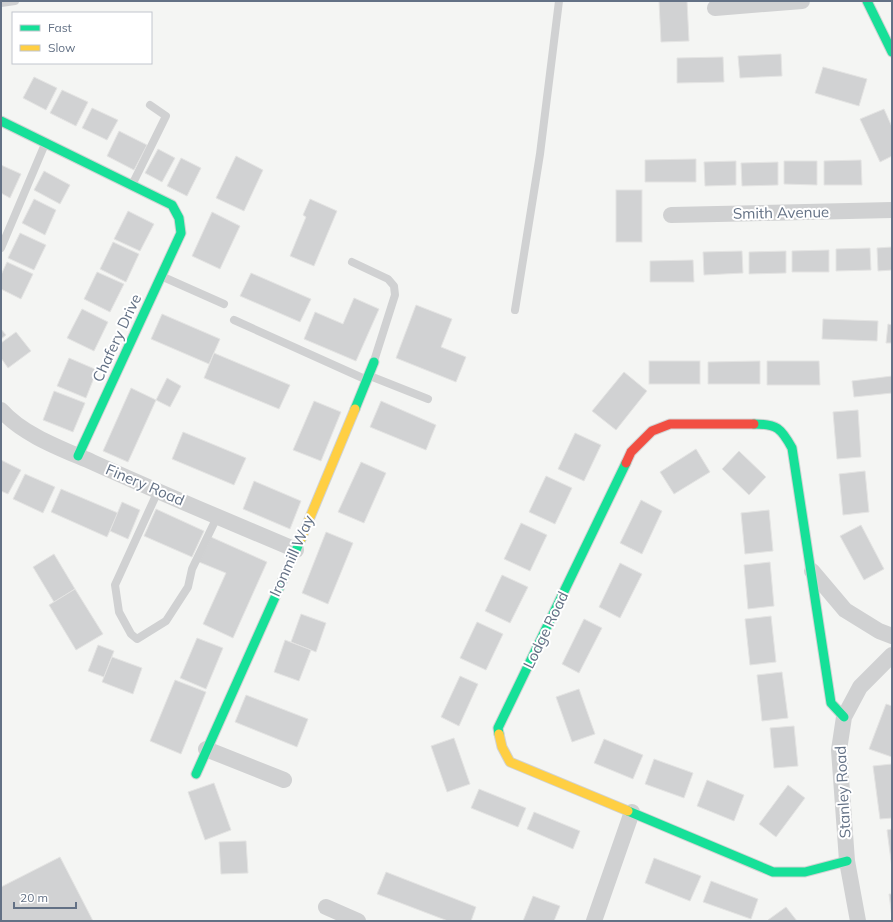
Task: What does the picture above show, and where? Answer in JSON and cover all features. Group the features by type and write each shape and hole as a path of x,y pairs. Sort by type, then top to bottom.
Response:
{"street":[{"path":"714,8 802,1"},
{"path":"867,1 892,52"},
{"path":"1,121 45,144 131,185"},
{"name":"Chafery Drive","path":"78,456 181,233 178,213 172,205 131,185"},
{"name":"Smith Avenue","path":"670,216 892,210"},
{"name":"Ironmill Way","path":"196,774 206,748 296,550 374,362"},
{"name":"Finery Road","path":"1,410 8,418 34,434 78,456 296,550"},
{"name":"Lodge Road","path":"844,717 831,703 792,448 783,431 767,424 670,424 652,431 631,452 498,728 502,747 510,762 773,872 805,872 846,861"},
{"path":"812,571 845,610 879,631 892,636"},
{"name":"Stanley Road","path":"858,921 846,861 839,750 844,717 860,687 892,655"},
{"path":"206,748 284,780"},
{"path":"594,921 632,812"},
{"path":"326,907 358,921"}],"lane":[{"path":"1,3 15,1"},
{"path":"515,310 540,154 559,1"},
{"path":"131,185 166,116 150,105"},
{"path":"1,248 45,144"},
{"path":"352,262 388,279 394,286 395,296 374,362"},
{"path":"161,276 224,304"},
{"path":"234,320 368,378 428,399"},
{"path":"158,491 115,585 119,612 131,634 137,639 166,621 188,587 192,569 217,516"}],"building":[{"path":"659,1 687,1 689,41 661,42"},
{"path":"781,54 782,76 740,78 738,56"},
{"path":"723,57 724,82 677,83 677,58"},
{"path":"823,67 867,79 859,106 815,93"},
{"path":"34,77 57,88 46,110 23,98"},
{"path":"62,90 88,102 76,126 50,113"},
{"path":"92,108 118,120 107,140 82,128"},
{"path":"884,109 892,127 892,156 880,162 860,119"},
{"path":"119,131 147,145 134,170 107,156"},
{"path":"158,149 175,158 162,182 145,173"},
{"path":"236,156 263,170 244,211 216,198"},
{"path":"181,158 201,168 187,196 167,186"},
{"path":"696,159 696,182 645,182 645,160"},
{"path":"861,160 862,185 824,185 824,161"},
{"path":"736,161 736,185 705,186 704,162"},
{"path":"784,161 817,161 817,185 784,184"},
{"path":"778,162 778,185 742,186 741,163"},
{"path":"1,165 21,174 10,198 1,193"},
{"path":"44,171 70,185 60,204 34,190"},
{"path":"616,190 642,190 642,242 616,242"},
{"path":"34,199 56,210 45,235 22,223"},
{"path":"310,199 337,211 314,266 290,256 306,217 303,215"},
{"path":"128,211 154,224 140,251 114,239"},
{"path":"212,212 240,226 220,269 192,256"},
{"path":"20,233 46,245 34,270 8,258"},
{"path":"113,242 139,254 126,282 100,269"},
{"path":"892,247 892,270 878,271 877,248"},
{"path":"870,248 871,270 836,271 836,249"},
{"path":"829,250 829,272 792,272 792,251"},
{"path":"742,251 743,273 704,275 703,252"},
{"path":"786,251 786,273 749,274 749,252"},
{"path":"693,260 694,282 650,282 650,261"},
{"path":"7,262 33,274 21,299 1,289 1,275"},
{"path":"97,272 124,284 110,312 84,299"},
{"path":"251,273 311,299 300,322 240,296"},
{"path":"354,298 379,309 356,361 304,339 315,312 343,324"},
{"path":"416,305 452,319 441,347 466,357 456,382 396,358"},
{"path":"82,309 108,322 94,351 67,338"},
{"path":"162,314 220,339 209,364 151,339"},
{"path":"823,319 878,321 877,341 822,339"},
{"path":"888,324 892,325 892,343 886,343"},
{"path":"1,329 6,335 1,339"},
{"path":"16,332 31,351 8,368 1,358 1,343"},
{"path":"214,353 290,385 279,409 204,378"},
{"path":"69,358 97,370 86,398 57,386"},
{"path":"649,361 700,361 700,384 649,384"},
{"path":"760,361 760,384 708,384 708,362"},
{"path":"767,361 819,361 820,385 767,385"},
{"path":"624,372 647,391 616,430 592,411"},
{"path":"892,376 892,393 854,397 852,381"},
{"path":"167,378 181,386 170,407 156,400"},
{"path":"131,388 156,400 128,462 103,451"},
{"path":"54,391 85,403 73,432 43,420"},
{"path":"314,401 341,412 321,461 293,450"},
{"path":"381,401 436,425 426,450 370,427"},
{"path":"858,410 861,457 837,459 833,412"},
{"path":"183,432 246,458 234,485 172,459"},
{"path":"575,433 601,445 584,481 558,469"},
{"path":"696,449 710,472 674,494 660,472"},
{"path":"739,451 766,477 749,495 722,469"},
{"path":"1,460 21,470 8,494 1,491"},
{"path":"361,462 386,473 364,523 338,512"},
{"path":"865,471 869,512 843,515 839,474"},
{"path":"25,474 55,487 43,513 13,499"},
{"path":"546,476 572,488 555,524 529,512"},
{"path":"254,481 301,501 290,529 243,509"},
{"path":"61,489 118,513 107,537 51,512"},
{"path":"641,500 662,511 642,554 620,543"},
{"path":"122,502 140,510 128,539 110,531"},
{"path":"156,509 204,531 192,557 144,536"},
{"path":"769,510 773,551 745,554 741,513"},
{"path":"521,523 547,535 530,571 504,559"},
{"path":"861,525 884,569 864,580 840,536"},
{"path":"326,532 353,543 328,604 302,593"},
{"path":"211,537 267,562 233,638 203,624 226,573 199,562"},
{"path":"54,554 75,589 54,602 33,567"},
{"path":"770,562 774,606 748,609 744,565"},
{"path":"620,563 642,574 620,618 599,607"},
{"path":"502,575 528,587 510,623 485,611"},
{"path":"75,589 103,634 76,650 49,605"},
{"path":"301,614 326,623 316,652 291,642"},
{"path":"771,616 776,662 750,665 745,619"},
{"path":"584,619 602,628 579,673 562,664"},
{"path":"477,622 503,634 486,670 460,658"},
{"path":"197,638 223,648 206,689 180,678"},
{"path":"285,640 311,650 299,681 274,672"},
{"path":"98,645 114,651 104,677 88,671"},
{"path":"112,657 142,668 133,694 102,682"},
{"path":"782,672 788,718 762,721 757,675"},
{"path":"460,676 478,684 459,726 441,717"},
{"path":"175,680 206,692 181,754 150,741"},
{"path":"579,689 595,734 572,742 556,697"},
{"path":"246,695 308,719 297,747 235,722"},
{"path":"886,704 892,706 892,757 869,749"},
{"path":"794,726 798,766 774,768 770,728"},
{"path":"454,738 470,784 447,792 431,746"},
{"path":"604,739 643,755 633,779 594,763"},
{"path":"654,759 693,773 684,798 645,784"},
{"path":"892,764 892,818 880,819 873,766"},
{"path":"707,780 744,795 734,821 697,806"},
{"path":"214,783 231,830 205,840 188,792"},
{"path":"788,785 805,798 776,837 759,824"},
{"path":"479,789 526,808 518,827 471,808"},
{"path":"534,812 580,831 573,849 527,829"},
{"path":"892,829 892,868 887,830"},
{"path":"246,841 248,873 221,874 219,842"},
{"path":"60,857 93,921 1,921 1,887"},
{"path":"654,858 701,876 690,901 645,883"},
{"path":"386,872 476,907 471,921 448,921 377,894"},
{"path":"711,881 758,899 751,919 703,902"},
{"path":"889,894 892,894 892,918"},
{"path":"533,896 560,906 554,921 523,921"},
{"path":"786,907 797,921 768,920"}],"traffic: fast":[{"path":"867,1 892,52"},
{"path":"1,121 172,205 179,218 181,233 78,456"},
{"path":"355,409 374,362"},
{"path":"754,424 762,424 778,428 792,448 831,703 844,717"},
{"path":"499,734 498,728 626,463"},
{"path":"196,774 301,539"},
{"path":"628,811 773,872 805,872 847,861"}],"traffic: slow":[{"path":"301,539 355,409"},
{"path":"499,734 502,747 510,762 628,811"}],"traffic: jam":[{"path":"626,463 631,452 652,431 670,424 754,424"}]}
